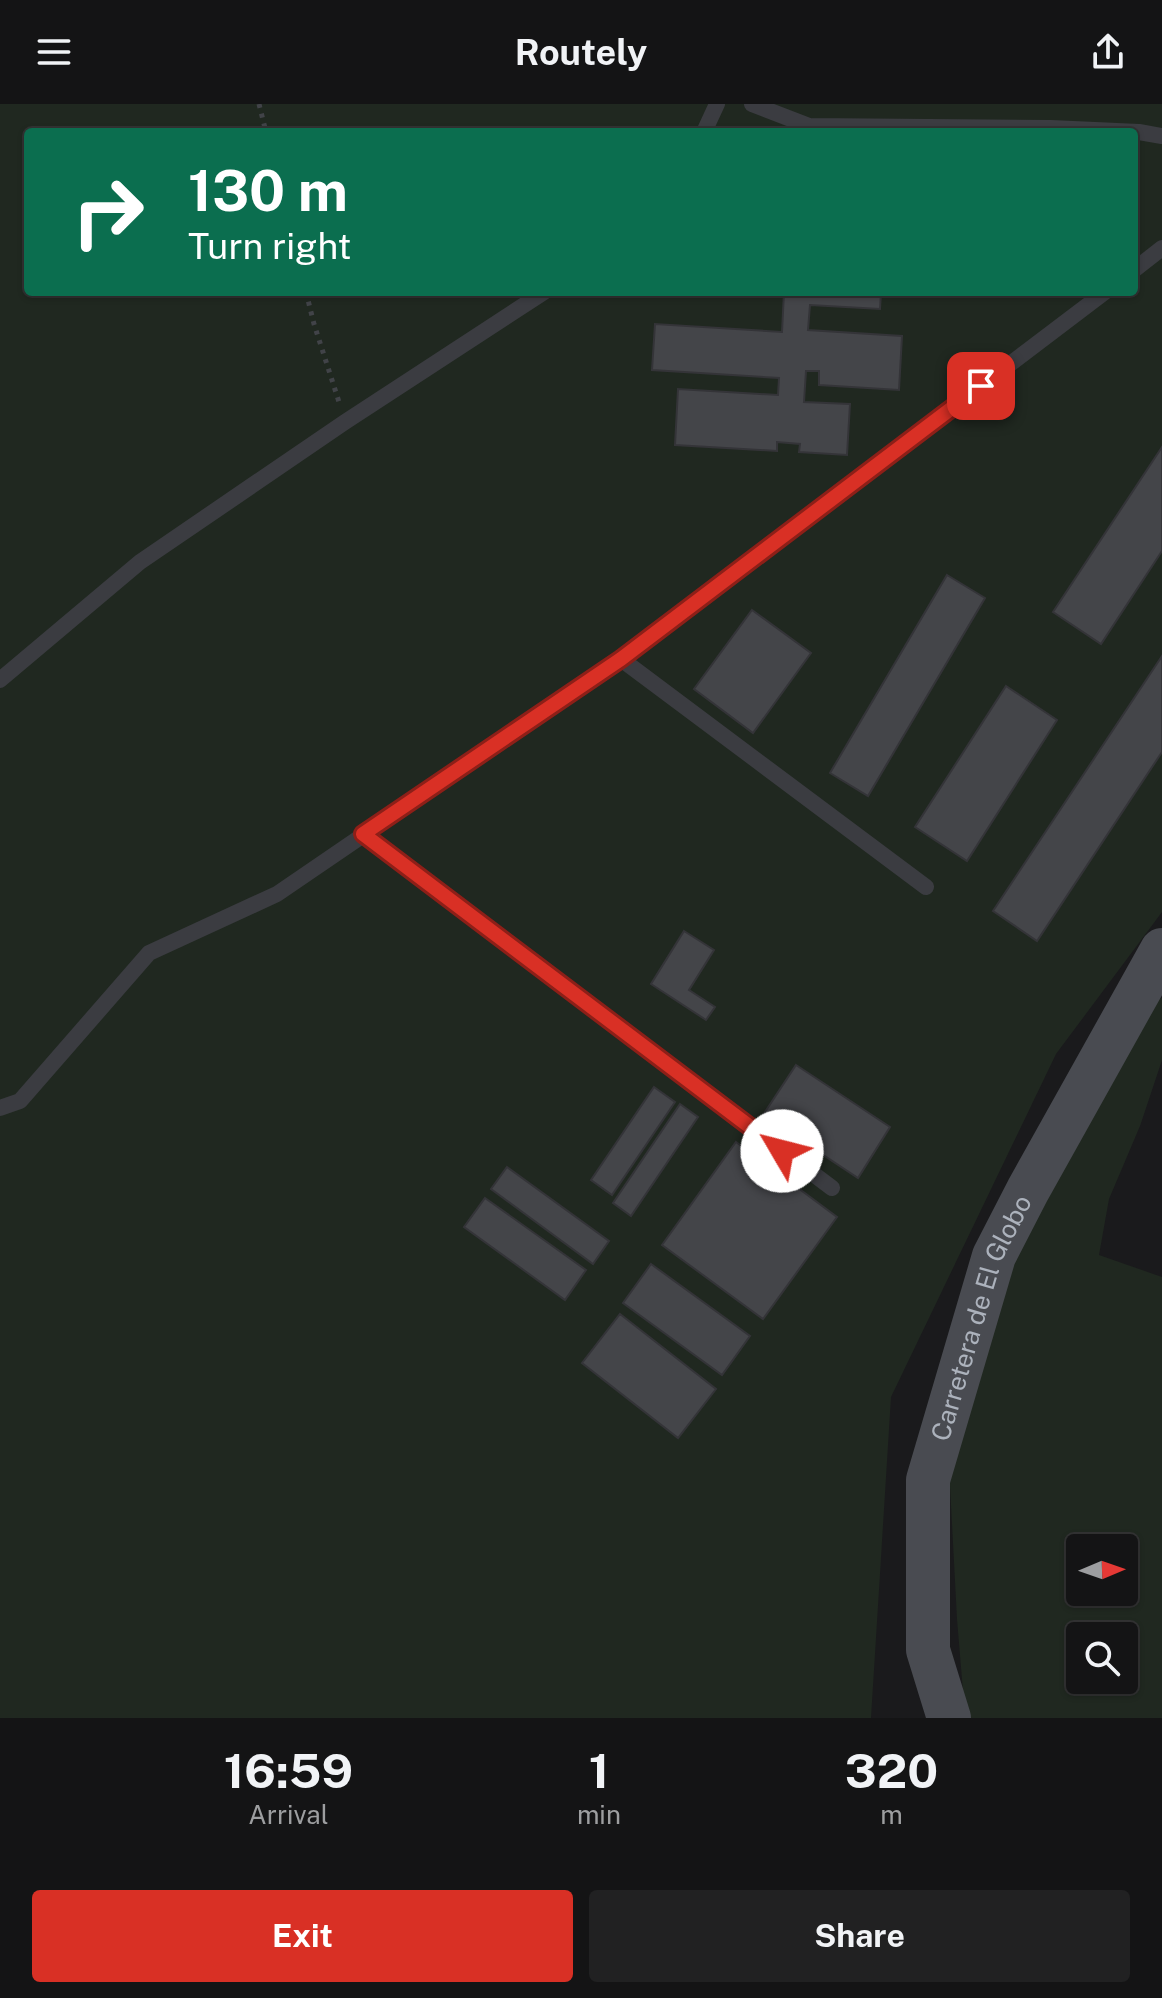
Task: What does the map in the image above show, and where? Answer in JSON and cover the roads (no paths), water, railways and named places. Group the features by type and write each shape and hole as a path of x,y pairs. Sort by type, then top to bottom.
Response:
{"main road":[{"name":"Carretera de El Globo","path":"949,1718 928,1650 928,1480 994,1256 1162,951"}],"lane":[{"path":"706,128 717,104"},
{"path":"752,104 809,126 1051,128"},
{"path":"1138,132 1162,136"},
{"path":"1138,267 1162,248"},
{"path":"0,680 140,562 345,422 538,296"},
{"path":"0,1108 20,1101 149,953 277,894 621,659 1100,296"},
{"path":"621,659 926,887"},
{"path":"363,834 832,1188"}]}
